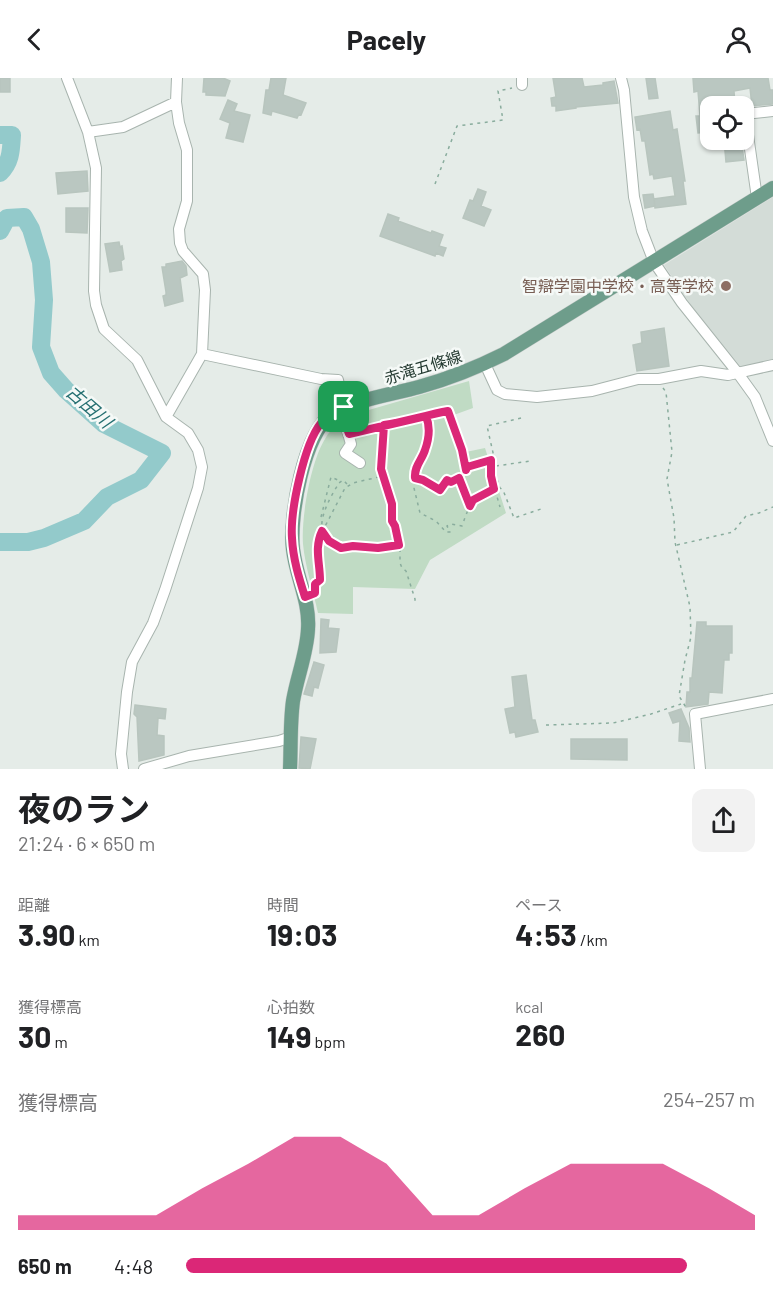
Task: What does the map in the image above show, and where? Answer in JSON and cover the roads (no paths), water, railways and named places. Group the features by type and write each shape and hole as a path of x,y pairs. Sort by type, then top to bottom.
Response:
{"main road":[{"name":"赤滝五條線","path":"290,769 294,699 308,633 308,608 295,565 292,543 296,498 313,436 322,422 344,407 426,385 484,364 523,343 773,188"}],"street":[{"path":"67,78 88,132 96,168 94,291 104,329 137,360 166,417 188,433 198,450 202,467 198,488 161,601 153,623 132,662 127,692 123,769"},
{"path":"166,417 202,354 205,290 202,274 183,251 180,243 179,229 187,201 187,150 176,102 177,78"},
{"path":"621,78 626,102 634,197 642,231 654,262 682,303 754,397 773,441"},
{"path":"88,132 123,127 176,102"},
{"path":"757,198 745,114 773,111"},
{"path":"202,354 321,379 338,380 351,444 345,453 360,463"},
{"path":"484,364 497,390 513,396 537,397 592,391 638,379 659,379 701,371 728,375 773,365"},
{"path":"700,769 695,714 773,699"},
{"path":"144,769 189,756 291,737"}],"waterway":[{"name":"古田川","path":"0,135 12,135 11,151 0,173"},
{"name":"古田川","path":"0,231 7,218 24,217 31,229 41,262 44,300 41,347 51,373 66,390 104,424 162,453 141,480 107,497 84,521 44,538 28,542 0,542"}],"place":[{"name":"智辯学園中学校・高等学校","path":"726,286"}]}
